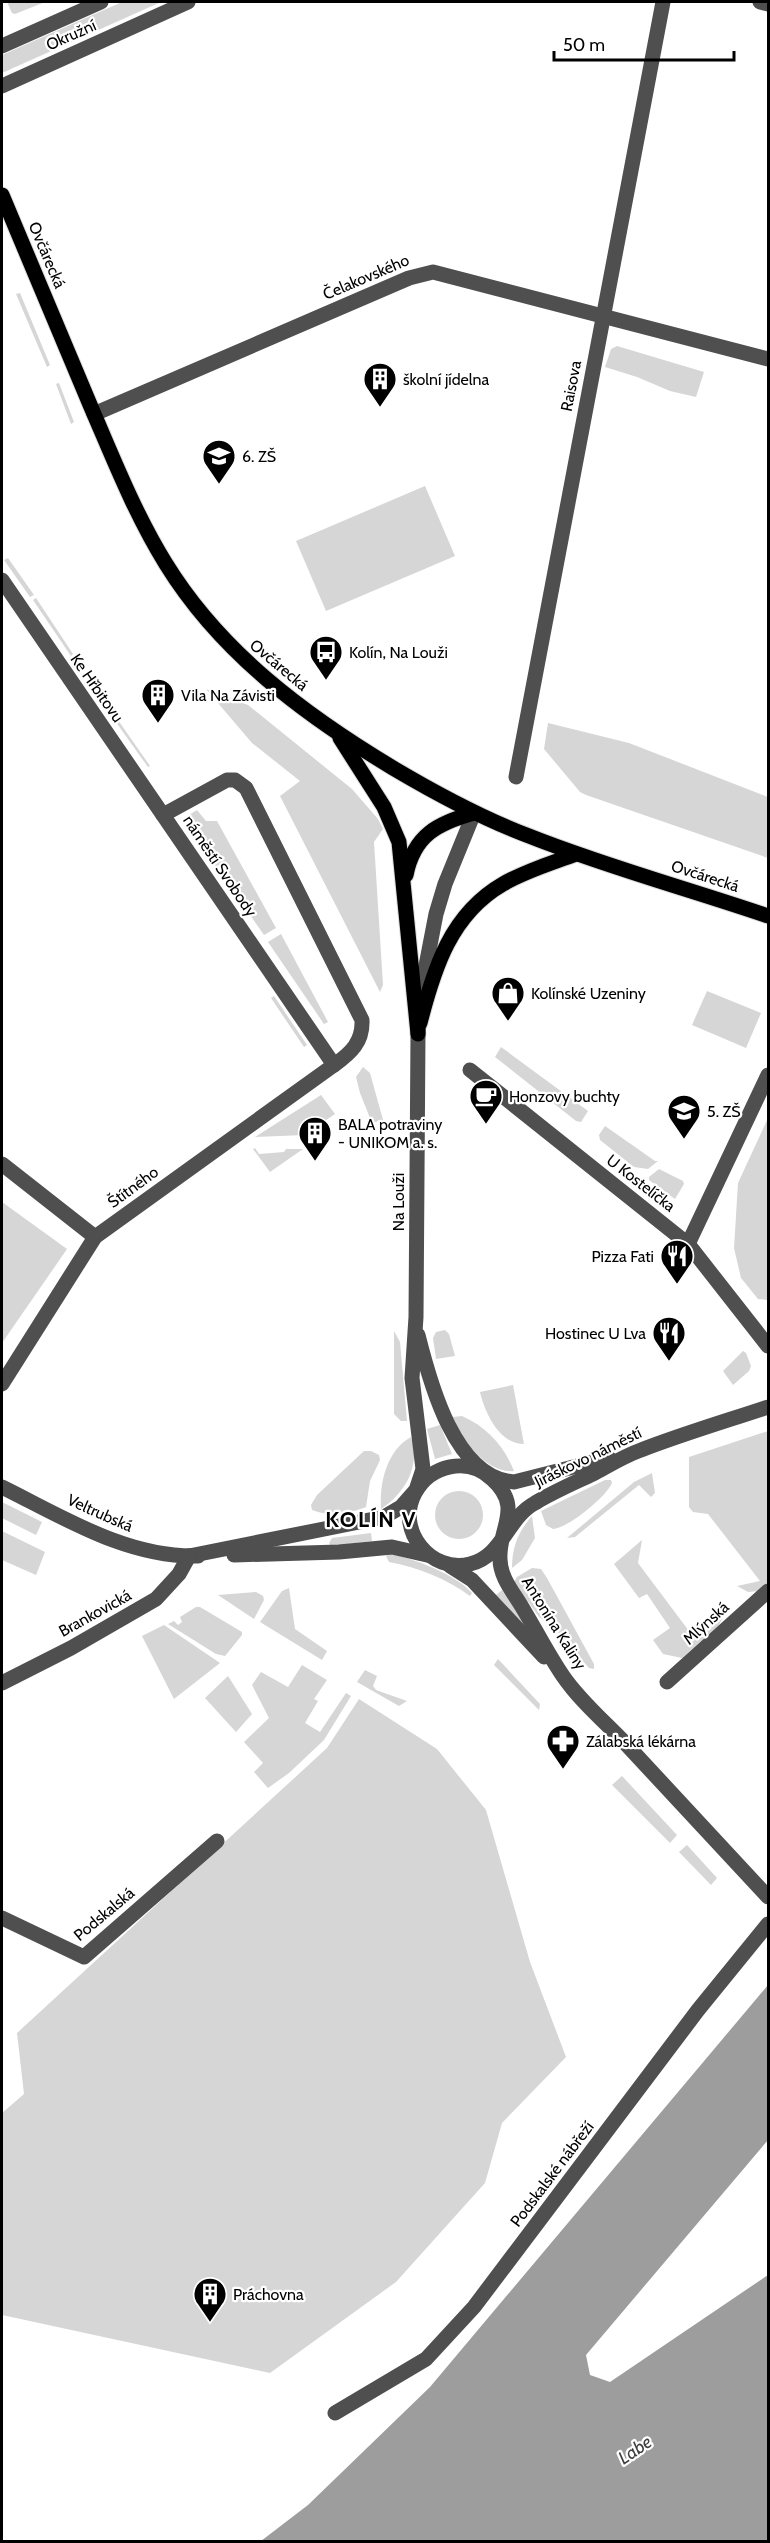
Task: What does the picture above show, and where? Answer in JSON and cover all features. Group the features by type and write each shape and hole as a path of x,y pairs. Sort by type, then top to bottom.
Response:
{"main road":[{"name":"Ovčárecká","path":"2,195 94,414 151,540 183,590 214,629 250,666 336,733 474,813 576,854 768,916"},
{"path":"336,733 393,825 402,858 418,1034"},
{"path":"405,892 409,860 424,838 435,828 450,820 474,813"},
{"path":"418,1034 430,984 440,957 461,919 485,895 504,882 576,854"}],"street":[{"name":"Okružní","path":"2,46 101,2"},
{"name":"Okružní","path":"2,86 188,2"},
{"name":"Raisova","path":"516,777 663,2"},
{"path":"760,2 768,4"},
{"name":"Čelakovského","path":"94,414 421,273 445,273 768,359"},
{"name":"Ke Hřbitovu","path":"2,580 163,815"},
{"name":"náměstí Svobody","path":"227,780 235,780 246,788 362,1020 363,1030 356,1047 334,1065 163,815 227,780"},
{"name":"Na Louži","path":"416,1490 424,1460 412,1378 416,1317 418,1034 424,976 436,914 445,884 474,813"},
{"name":"Štítného","path":"2,1384 95,1237 334,1065"},
{"name":"U Kostelíčka","path":"470,1070 688,1244 768,1346"},
{"path":"688,1244 768,1075"},
{"path":"2,1164 95,1237"},
{"path":"416,1317 427,1367 445,1416 460,1447 496,1483 506,1501 509,1516 504,1536"},
{"name":"Jiráskovo náměstí","path":"434,1559 461,1565 479,1561 493,1552 512,1523 534,1503 639,1450 768,1407"},
{"path":"189,1556 375,1520 401,1507 429,1476 451,1466 468,1467 507,1481 525,1480 639,1450"},
{"name":"Veltrubská","path":"2,1488 126,1546 151,1552 189,1556"},
{"path":"416,1490 410,1505 409,1522 418,1545 434,1559"},
{"name":"Antonína Kaliny","path":"504,1536 500,1547 504,1579 565,1678 768,1897"},
{"path":"189,1556 403,1548 455,1568 472,1580 565,1678"},
{"name":"Brankovická","path":"2,1683 71,1648 156,1599 179,1574 189,1556"},
{"name":"Mlýnská","path":"667,1682 768,1591"},
{"name":"Podskalská","path":"2,1918 84,1957 217,1841"},
{"name":"Podskalské nábřeží","path":"335,2413 426,2358 474,2307 698,2010 768,1924"}],"shaded area":[{"path":"7,2 45,2 15,14 12,13"},
{"path":"122,2 161,2 2,73 2,55"},
{"path":"20,293 50,365 47,367 16,294"},
{"path":"617,346 704,372 696,397 670,391 605,367 611,349"},
{"path":"59,383 74,422 71,424 56,384"},
{"path":"425,486 455,556 326,611 296,541"},
{"path":"8,558 34,595 30,597 4,560"},
{"path":"36,598 73,654 71,656 33,600"},
{"path":"206,689 248,705 352,789 378,819 383,829 374,842 383,985 380,992 280,796 300,781 252,743"},
{"path":"111,710 150,766 148,767 108,711"},
{"path":"548,723 629,743 768,797 768,858 580,792 544,749"},
{"path":"197,810 206,821 217,821 276,928 264,935 185,822 189,815"},
{"path":"281,934 328,1022 324,1024 268,942"},
{"path":"707,991 761,1013 746,1048 692,1025"},
{"path":"274,996 307,1045 304,1047 271,998"},
{"path":"501,1047 588,1111 581,1122 576,1121 495,1057"},
{"path":"363,1067 370,1073 383,1120 372,1123 356,1077"},
{"path":"321,1095 335,1114 304,1135 255,1137"},
{"path":"768,1118 768,1300 758,1299 741,1278 734,1248 738,1183"},
{"path":"605,1126 658,1161 648,1169 634,1167 600,1140 599,1135"},
{"path":"255,1148 259,1154 284,1152 286,1149 303,1149 270,1172 253,1149"},
{"path":"659,1169 683,1181 684,1184 675,1199 649,1180 649,1177"},
{"path":"2,1202 67,1249 2,1343"},
{"path":"445,1330 449,1334 455,1356 436,1359 433,1338 436,1332"},
{"path":"394,1331 400,1342 407,1421 401,1421 394,1414"},
{"path":"743,1351 751,1366 749,1371 733,1385 723,1371"},
{"path":"513,1385 524,1444 507,1439 494,1426 485,1409 480,1392"},
{"path":"462,1416 471,1420 494,1438 514,1471 494,1467 476,1454 462,1436 453,1417"},
{"path":"440,1425 452,1454 435,1459 427,1429"},
{"path":"768,1431 768,1582 760,1591 748,1592 737,1586 760,1581 708,1514 693,1512 689,1507 689,1457"},
{"path":"411,1437 414,1458 409,1478 390,1503 381,1509 381,1489 386,1468 396,1450"},
{"path":"364,1451 371,1451 379,1455 380,1460 370,1481 366,1507 339,1514 312,1510 311,1505 317,1495"},
{"path":"652,1473 655,1493 651,1497 639,1485 575,1537 567,1538 634,1482"},
{"path":"605,1480 611,1480 612,1483 586,1511 560,1527 553,1529 546,1525 541,1511"},
{"path":"454,1491 464,1491 476,1498 483,1510 483,1520 476,1532 464,1539 454,1539 439,1528 435,1520 435,1510 446,1495"},
{"path":"2,1502 42,1522 36,1535 2,1518"},
{"path":"532,1516 535,1538 522,1560 512,1568 517,1540"},
{"path":"2,1531 45,1552 36,1575 2,1560"},
{"path":"371,1533 372,1541 331,1546 329,1543 332,1538"},
{"path":"642,1540 638,1563 689,1631 719,1609 724,1615 719,1625 682,1658 663,1654 653,1640 670,1628 647,1594 639,1598 614,1564"},
{"path":"390,1554 434,1568 456,1580 472,1593 470,1596 431,1574 389,1562 386,1556"},
{"path":"532,1568 541,1569 547,1578 594,1664 594,1669 589,1668 554,1628 539,1617 514,1582 517,1577"},
{"path":"289,1588 295,1629 327,1651 322,1660 260,1622 282,1591"},
{"path":"502,1590 528,1628 524,1631 495,1596"},
{"path":"256,1592 263,1596 264,1600 254,1619 218,1595"},
{"path":"200,1607 242,1632 225,1656 216,1654 168,1624 174,1621 178,1625 182,1622 180,1617"},
{"path":"164,1625 220,1663 174,1699 142,1636"},
{"path":"498,1659 540,1704 539,1710 494,1665"},
{"path":"302,1665 327,1680 314,1699 318,1701 305,1723 320,1732 346,1693 351,1696 324,1740 289,1773 268,1788 254,1772 263,1763 244,1742 269,1718 252,1685 261,1672 288,1687"},
{"path":"365,1670 377,1676 373,1686 376,1690 407,1701 399,1706 357,1682"},
{"path":"228,1676 252,1714 236,1732 205,1698"},
{"path":"359,1699 437,1749 486,1810 530,1962 566,2057 502,2123 485,2183 396,2282 270,2373 2,2315 2,2113 24,2094 17,2033 327,1748"},
{"path":"622,1776 677,1835 670,1843 612,1785"},
{"path":"687,1845 717,1878 711,1885 679,1852"}],"water":[{"name":"Labe","path":"768,1985 768,2140 586,2355 590,2375 610,2382 768,2275 768,2541 261,2541 308,2505 430,2387"}],"place":[{"name":"školní jídelna","path":"380,408"},
{"name":"6. ZŠ","path":"219,485"},
{"name":"Kolín, Na Louži","path":"326,681"},
{"name":"Vila Na Závisti","path":"158,724"},
{"name":"Kolínské Uzeniny","path":"508,1022"},
{"name":"Honzovy buchty","path":"486,1125"},
{"name":"5. ZŠ","path":"684,1140"},
{"name":"BALA potraviny - UNIKOM a. s.","path":"315,1162"},
{"name":"Pizza Fati","path":"677,1285"},
{"name":"Hostinec U Lva","path":"669,1362"},
{"name":"Zálabská lékárna","path":"563,1770"},
{"name":"Práchovna","path":"210,2323"}],"district":[{"name":"KOLÍN V","path":"371,1519"}]}
